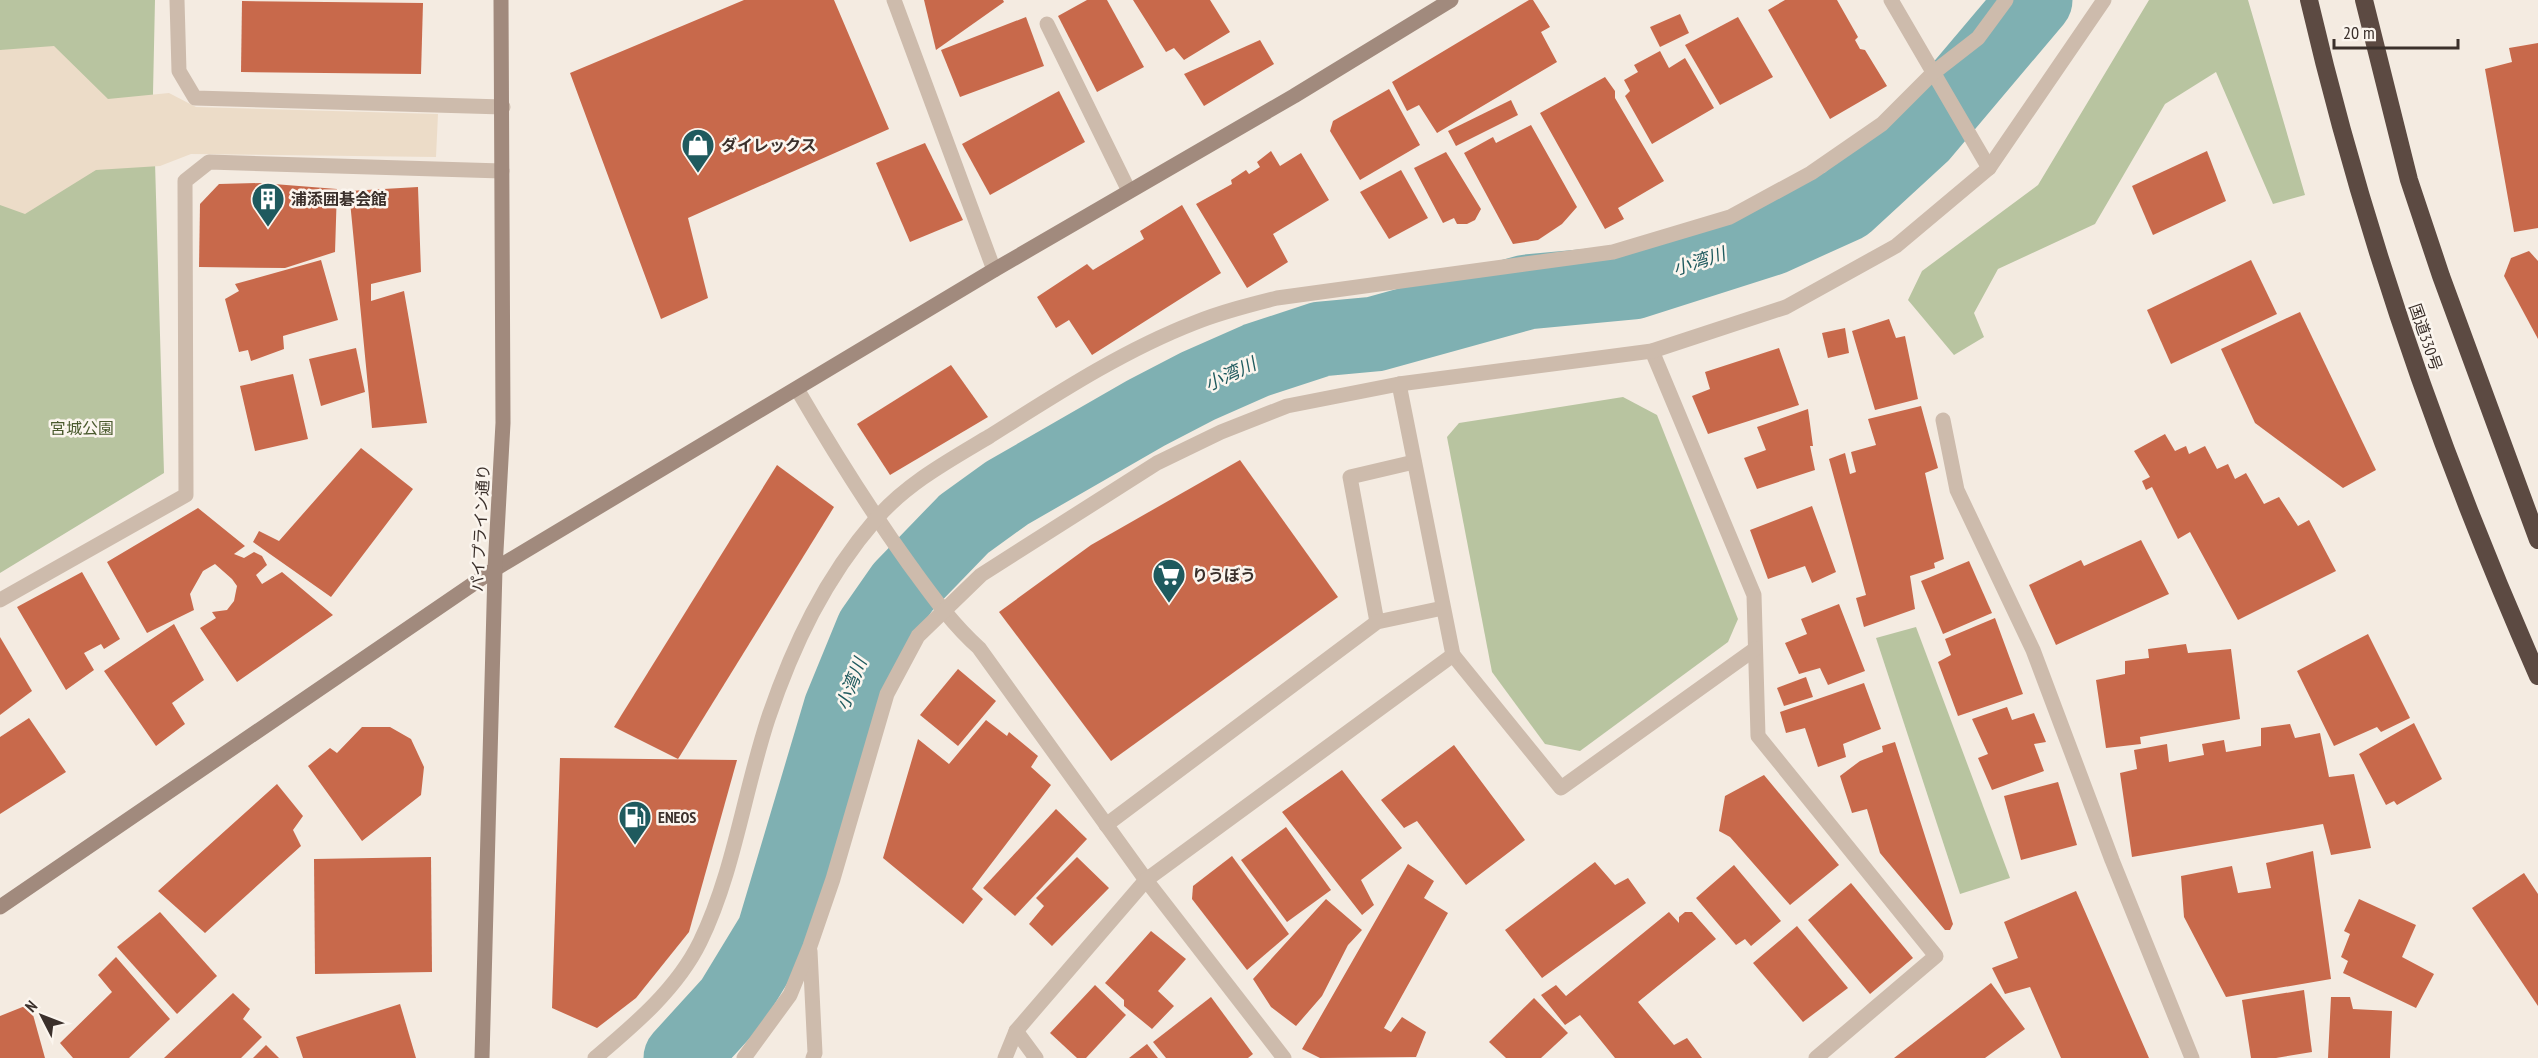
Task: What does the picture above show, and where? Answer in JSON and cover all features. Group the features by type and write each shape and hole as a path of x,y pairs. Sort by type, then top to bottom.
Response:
{"highway":[{"name":"国道330号","path":"2309,0 2333,100 2403,334 2495,578 2538,676"},
{"path":"2364,0 2409,180 2441,276 2538,540"}],"street":[{"path":"177,0 179,70 195,98 503,107"},
{"name":"パイプライン通り","path":"482,1058 495,569 503,423 501,0"},
{"path":"894,0 994,270"},
{"path":"0,907 495,569 994,270 1294,96 1451,0"},
{"path":"1891,0 1989,168"},
{"path":"595,1058 635,1024 676,980 699,944 719,897 768,720 793,654 823,591 877,519 914,483 1062,390 1144,346 1194,323 1277,298 1613,252 1730,217 1811,173 1882,124 1934,73 1978,38 2006,0"},
{"path":"744,1058 790,995 810,946 833,879 887,694 918,636 981,575 1157,463 1221,432 1287,406 1400,384 1652,351 1786,307 1896,246 1989,168 2104,0"},
{"path":"1047,24 1129,191"},
{"path":"0,600 186,495 185,181 209,162 502,171"},
{"path":"1652,351 1754,595 1758,736 1936,956 1816,1058"},
{"path":"1400,384 1453,655 1561,788 1755,649"},
{"path":"797,389 877,519 943,611 957,629 979,648 1146,880 1284,1058"},
{"path":"1943,420 1957,490 2033,650 2112,860 2192,1058"},
{"path":"1377,622 1350,477 1414,462"},
{"path":"1106,825 1377,622 1443,608"},
{"path":"1005,1058 1016,1031 1146,880 1453,655"},
{"path":"810,946 814,1000 815,1053 813,1058"},
{"path":"1016,1031 1036,1058"}],"green space":[{"name":"宮城公園","path":"0,0 155,0 153,93 164,473 0,573"},
{"path":"2149,0 2248,0 2305,195 2273,204 2216,72 2165,104 2095,224 1998,269 1974,313 1984,337 1954,355 1908,300 1922,271 2038,185"},
{"path":"1623,397 1657,415 1738,619 1728,642 1580,751 1545,744 1492,672 1447,437 1459,423"},
{"path":"1916,627 2010,878 1960,894 1876,638"}],"shaded area":[{"path":"54,46 108,99 169,93 196,107 438,114 436,157 191,154 160,166 96,170 25,214 0,205 0,50"}],"building":[{"name":"ダイレックス","path":"744,0 834,0 889,129 688,218 708,298 661,319 570,73"},
{"path":"924,0 1003,0 1004,2 936,50"},
{"path":"1087,0 1107,0 1144,67 1097,92 1058,16"},
{"path":"1133,0 1210,0 1230,32 1184,60 1174,48 1166,52"},
{"path":"1529,0 1533,0 1550,27 1541,32 1557,62 1437,133 1419,105 1407,111 1392,82"},
{"path":"1785,0 1837,0 1858,37 1855,40 1860,49 1865,50 1887,86 1830,119 1768,10"},
{"path":"242,1 423,3 421,74 241,72"},
{"path":"1680,14 1689,33 1660,47 1650,27"},
{"path":"1026,17 1044,66 960,97 941,50"},
{"path":"1738,17 1773,77 1720,105 1685,45"},
{"path":"1260,40 1274,64 1204,106 1184,74"},
{"path":"2538,43 2538,228 2514,232 2485,69 2512,62 2509,48"},
{"path":"1660,51 1669,68 1685,58 1714,108 1652,144 1625,96 1630,91 1624,80 1638,72 1634,65"},
{"path":"1605,77 1664,181 1618,208 1624,219 1605,229 1540,113"},
{"path":"1389,89 1420,145 1360,180 1330,131 1333,121"},
{"path":"1059,91 1085,142 990,195 962,144"},
{"path":"1511,100 1518,115 1456,146 1448,131"},
{"path":"1531,125 1577,207 1562,224 1538,240 1513,244 1464,153 1493,137 1496,143"},
{"path":"925,143 963,220 910,242 876,163"},
{"path":"1271,151 1280,166 1301,153 1329,200 1273,234 1288,262 1247,288 1196,204 1232,184 1231,180 1246,170 1249,174 1260,167 1257,162"},
{"path":"2207,151 2226,201 2153,235 2132,186"},
{"path":"1446,152 1481,209 1475,220 1467,224 1457,224 1454,218 1443,223 1414,168"},
{"path":"1401,170 1428,218 1389,239 1360,192"},
{"name":"浦添囲碁会館","path":"261,183 337,189 335,252 285,268 199,267 200,204 219,184"},
{"path":"418,187 421,272 371,284 371,301 404,291 427,423 372,428 349,191"},
{"path":"1182,205 1221,273 1092,355 1069,320 1056,328 1037,297 1087,264 1093,270 1144,239 1140,231"},
{"path":"2529,251 2538,261 2538,339 2504,276 2511,258"},
{"path":"321,260 338,320 283,336 284,349 251,361 248,350 239,352 225,299 239,291 235,284"},
{"path":"2251,260 2277,314 2171,364 2147,310"},
{"path":"2300,312 2376,470 2343,488 2255,423 2221,349"},
{"path":"1889,319 1896,338 1905,336 1918,399 1875,410 1852,331"},
{"path":"1845,328 1849,353 1828,358 1822,333"},
{"path":"356,348 365,392 321,406 309,359"},
{"path":"1779,348 1799,405 1708,434 1692,396 1710,389 1705,372"},
{"path":"951,365 988,417 890,475 857,424"},
{"path":"293,374 308,439 255,451 240,386"},
{"path":"1921,406 1938,468 1925,473 1944,559 1934,563 1935,568 1910,576 1915,609 1864,627 1856,598 1866,595 1829,459 1845,453 1850,474 1856,472 1851,452 1876,445 1868,419"},
{"path":"1808,409 1813,446 1810,446 1815,470 1757,489 1744,458 1766,450 1757,427"},
{"path":"2165,434 2175,451 2186,446 2189,454 2205,446 2217,469 2228,464 2235,479 2246,473 2264,504 2279,497 2298,526 2309,520 2336,571 2238,620 2190,532 2178,539 2152,487 2146,490 2142,481 2150,477 2134,451"},
{"path":"361,448 413,489 331,597 253,542 259,531 279,541"},
{"name":"りうぼう","path":"1240,460 1338,597 1111,761 999,612 1091,545"},
{"path":"777,465 834,507 678,759 614,727"},
{"path":"1812,506 1836,572 1812,583 1805,566 1768,579 1750,530"},
{"path":"198,508 245,546 234,554 244,558 254,552 262,556 267,565 256,575 262,584 282,572 333,615 237,682 200,628 216,618 212,612 227,610 234,601 237,586 232,579 215,564 203,571 190,594 194,610 147,633 107,562"},
{"path":"2141,540 2169,594 2056,645 2029,585 2081,560 2084,566"},
{"path":"1969,561 1992,613 1943,634 1921,581"},
{"path":"82,572 120,639 104,649 101,644 84,653 94,670 66,690 17,607"},
{"path":"1839,604 1865,671 1828,685 1820,668 1799,674 1785,643 1807,634 1801,619"},
{"path":"1995,618 2023,694 1958,716 1938,662 1951,655 1945,639"},
{"path":"174,624 204,680 172,703 185,724 156,746 104,671"},
{"path":"2368,634 2410,718 2381,732 2377,727 2334,746 2297,671"},
{"path":"0,637 32,691 0,715"},
{"path":"2186,644 2188,653 2231,649 2240,719 2140,737 2141,744 2106,748 2096,680 2125,674 2125,661 2149,658 2148,649"},
{"path":"958,669 996,701 958,746 920,715"},
{"path":"1806,677 1813,697 1784,706 1777,688"},
{"path":"1864,683 1881,729 1843,744 1846,757 1818,767 1805,728 1786,733 1780,712"},
{"path":"2007,707 2012,720 2034,713 2046,742 2034,744 2044,771 1992,790 1978,758 1988,754 1972,719"},
{"path":"29,718 66,772 0,814 0,737"},
{"path":"986,720 1007,736 1009,732 1038,756 1031,767 1051,785 972,889 983,899 963,924 883,858 918,739 949,764"},
{"path":"2414,723 2442,779 2397,805 2394,801 2386,805 2359,754"},
{"path":"2290,724 2295,738 2320,733 2329,777 2354,774 2371,848 2331,855 2323,824 2132,857 2120,773 2137,769 2134,750 2167,744 2169,762 2204,755 2202,744 2224,740 2226,752 2261,746 2261,728"},
{"path":"362,727 390,727 411,739 424,767 421,795 362,841 308,766 330,748 337,753"},
{"path":"1895,742 1953,924 1950,930 1945,930 1880,853 1867,809 1852,813 1840,776 1860,761 1883,752 1882,746"},
{"path":"1454,745 1525,840 1466,885 1417,821 1404,828 1381,800"},
{"name":"ENEOS","path":"560,758 737,760 689,932 636,998 597,1028 552,1008"},
{"path":"1342,770 1402,848 1361,880 1374,905 1362,915 1282,812"},
{"path":"1764,775 1839,865 1790,905 1730,837 1719,831 1725,796"},
{"path":"2058,782 2077,845 2021,860 2004,796"},
{"path":"277,784 303,816 293,830 301,846 205,933 158,891"},
{"path":"1056,809 1087,839 1015,916 983,888"},
{"path":"1286,827 1331,890 1287,922 1241,860"},
{"path":"2313,851 2331,979 2226,997 2184,917 2181,876 2232,866 2238,893 2271,888 2266,863"},
{"path":"1232,856 1289,934 1247,970 1192,899 1193,886"},
{"path":"431,857 432,972 315,974 314,859"},
{"path":"1077,857 1109,888 1052,946 1029,924 1044,906 1036,898"},
{"path":"1595,862 1615,885 1628,878 1646,903 1542,978 1505,930"},
{"path":"1408,864 1434,881 1424,898 1448,913 1384,1028 1391,1032 1402,1017 1426,1032 1416,1057 1320,1058 1302,1049"},
{"path":"1734,865 1781,921 1751,946 1745,939 1736,945 1696,898"},
{"path":"2524,873 2538,894 2538,1006 2472,908"},
{"path":"1851,883 1913,958 1870,994 1808,920"},
{"path":"2076,891 2149,1058 2061,1058 2030,987 2005,994 1992,968 2018,958 2004,922"},
{"path":"1326,899 1362,930 1348,945 1322,996 1296,1026 1271,1007 1253,979"},
{"path":"2359,899 2416,925 2402,957 2434,974 2416,1008 2343,973 2348,961 2341,957 2350,934 2344,931"},
{"path":"160,912 217,976 177,1014 117,947"},
{"path":"1669,912 1679,923 1679,917 1685,912 1692,912 1716,939 1638,1002 1674,1045 1687,1038 1702,1058 1615,1058 1580,1015 1565,1025 1541,995 1556,985 1566,996"},
{"path":"1797,926 1848,988 1803,1022 1753,963"},
{"path":"1151,931 1186,959 1158,991 1174,1006 1152,1029 1124,1006 1124,1000 1105,983"},
{"path":"116,957 170,1019 129,1058 73,1058 60,1043 112,992 98,975"},
{"path":"1991,983 2025,1029 1985,1058 1894,1058"},
{"path":"1095,985 1126,1015 1086,1058 1077,1058 1050,1033"},
{"path":"2304,990 2312,1052 2276,1058 2251,1058 2242,1000"},
{"path":"233,993 250,1009 243,1019 262,1037 241,1058 164,1058"},
{"path":"1211,997 1253,1054 1248,1058 1166,1058 1153,1042"},
{"path":"2331,997 2350,997 2353,1009 2392,1011 2390,1058 2328,1058"},
{"path":"1534,998 1568,1033 1541,1058 1506,1058 1489,1042"},
{"path":"30,1004 45,1058 0,1058 0,1016"},
{"path":"400,1004 416,1058 303,1058 296,1037"},
{"path":"1147,1044 1158,1058 1129,1058"},
{"path":"266,1045 279,1058 253,1058"}],"waterway":[{"name":"小湾川","path":"681,1058 732,1002 774,933 841,708 873,630 903,587 964,524 1007,493 1146,413 1198,386 1257,360 1321,339 1375,334 1527,292 1633,282 1771,238 1846,204 1921,135 2035,0"}],"place":[{"name":"ダイレックス","path":"698,174"},
{"name":"浦添囲碁会館","path":"268,228"},
{"name":"りうぼう","path":"1169,604"},
{"name":"ENEOS","path":"635,846"}]}
